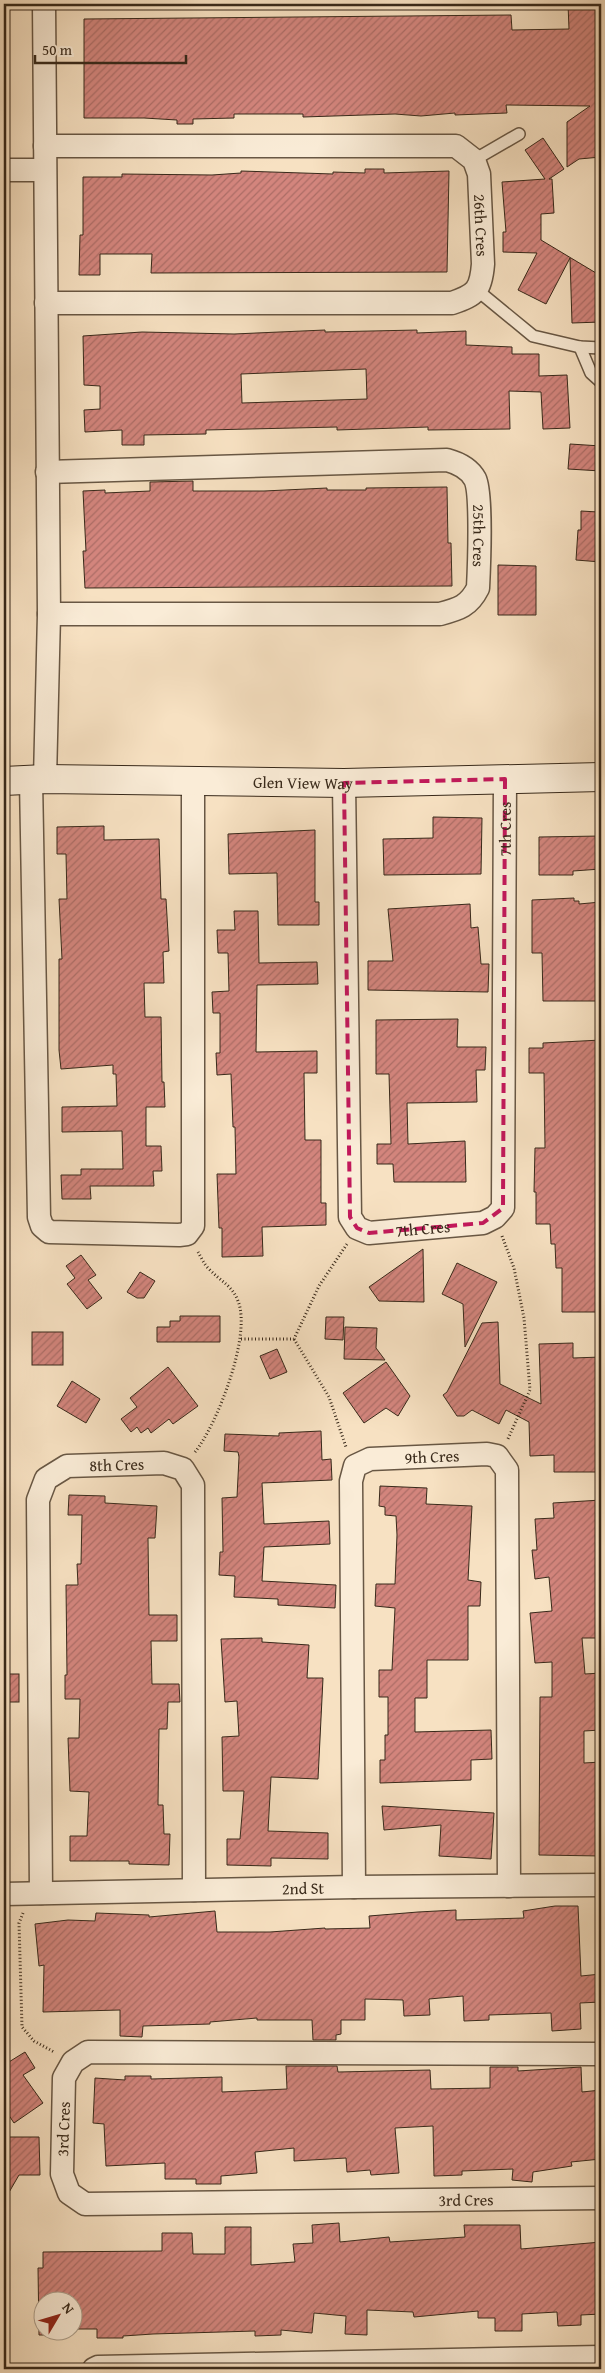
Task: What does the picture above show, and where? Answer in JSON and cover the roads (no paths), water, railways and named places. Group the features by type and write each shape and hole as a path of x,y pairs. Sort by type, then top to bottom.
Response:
{"street":[{"path":"44,4 46,472 49,614 38,780 38,1207 42,1226 49,1232 187,1234 193,1226 194,782"},
{"path":"45,146 442,145 456,146 474,160"},
{"name":"26th Cres","path":"474,160 480,174 483,264 482,279 477,290"},
{"path":"4,170 44,170"},
{"path":"46,303 452,303 468,298 477,290"},
{"name":"25th Cres","path":"46,472 447,460 462,465 475,479 478,495 478,588 471,601 461,609 440,614 49,614"},
{"name":"Glen View Way","path":"4,781 344,783 601,777"},
{"name":"7th Cres","path":"344,783 350,1217 356,1228 369,1233 483,1223 495,1217 503,1208 505,779"},
{"name":"9th Cres","path":"354,1886 351,1480 355,1466 370,1459 487,1454 497,1456 507,1470 509,1886"},
{"name":"8th Cres","path":"41,1893 38,1500 46,1479 67,1466 164,1463 183,1469 193,1485 194,1890"},
{"name":"2nd St","path":"4,1894 354,1886 601,1885"},
{"name":"3rd Cres","path":"601,2054 88,2052 73,2062 64,2078 62,2174 69,2193 85,2204 601,2198"},
{"path":"94,2369 108,2367 601,2356"}],"lane":[{"path":"474,160 519,134"},
{"path":"477,290 533,336 580,347 601,348"},
{"path":"580,347 591,373 601,382"}]}
